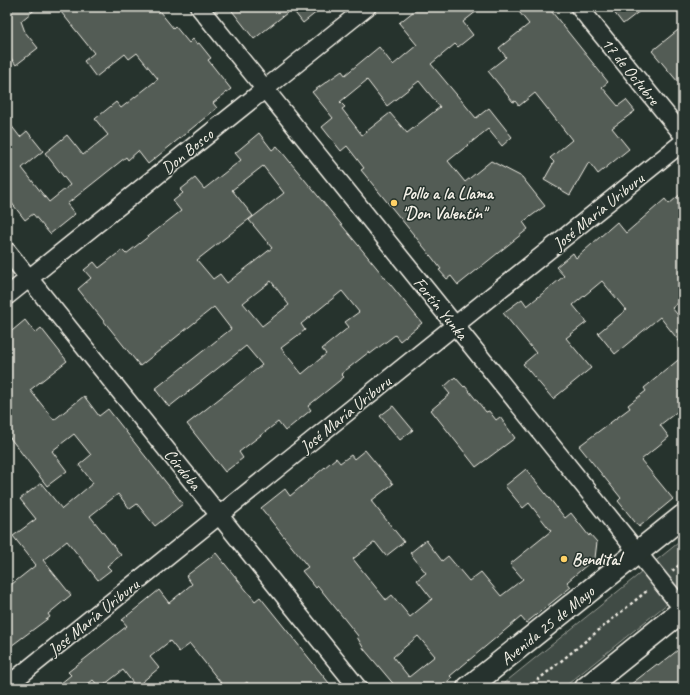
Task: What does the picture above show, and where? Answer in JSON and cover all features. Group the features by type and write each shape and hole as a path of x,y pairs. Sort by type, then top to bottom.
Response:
{"main road":[{"name":"Avenida 25 de Mayo","path":"468,688 683,516"},
{"path":"586,688 683,610"}],"street":[{"name":"Fortín Yunka","path":"199,7 683,610"},
{"name":"Don Bosco","path":"7,296 366,7"},
{"name":"17 de Octubre","path":"579,7 683,135"},
{"name":"José María Uriburu","path":"7,686 683,142"},
{"name":"Córdoba","path":"7,251 358,688"}],"path":[{"path":"528,688 683,562"}],"shaded area":[{"path":"683,539 683,591 563,688 498,688"}],"building":[{"path":"7,7 38,7 21,21 25,32 38,48 16,65 7,53"},
{"path":"57,7 156,7 173,28 175,26 189,43 193,39 197,44 199,43 211,58 208,60 231,89 213,103 217,108 148,164 138,151 128,160 126,157 67,204 75,214 50,234 33,214 25,220 7,197 7,120 20,137 27,131 43,151 22,168 49,202 70,185 45,153 67,135 83,155 108,135 95,119 116,102 121,108 158,79 137,53 129,59 125,54 96,77 84,61 94,53"},
{"path":"229,7 323,7 303,23 292,9 254,39"},
{"path":"419,7 482,7 463,22 473,35 458,47 455,44 431,64 476,118 489,108 512,137 502,146 488,129 448,161 465,182 491,161 522,177 545,206 523,222 528,229 458,285 451,276 447,279 439,270 441,269 361,170 364,168 347,146 341,151 322,127 333,118 312,92 342,71 345,75 379,47 393,65 417,45 399,23","holes":["367,80 387,106 419,81 440,107 407,133 390,113 362,135 342,109 345,107 340,102"]},
{"path":"515,7 548,7 608,82 602,87 618,106 626,100 635,111 612,128 629,149 598,174 589,162 570,195 544,180 554,162 550,158 572,140 535,93 519,106 515,101 513,102 488,71 506,57 499,48 529,24"},
{"path":"610,7 645,7 623,24"},
{"path":"683,26 683,88 652,51"},
{"path":"259,133 272,150 277,146 422,323 400,341 395,335 370,354 369,352 341,374 344,377 308,406 311,410 285,431 278,422 239,452 243,458 225,472 187,424 262,365 246,346 169,407 155,389 231,329 214,307 140,366 78,289 91,278 84,270 94,262 99,268 122,250 126,254 181,211 173,201 183,193 180,190 195,178 204,189 241,160 235,153","holes":["263,166 284,193 249,220 272,248 227,283 220,274 213,279 197,260 253,216 232,190","271,281 289,305 262,326 243,303","342,291 359,312 345,322 349,327 322,349 326,354 302,374 281,348 305,330 301,324"]},
{"path":"683,192 683,299 672,308 683,321 683,346 660,317 615,354 598,333 626,310 602,281 573,305 587,322 566,338 591,368 553,399 523,364 536,353 503,313 522,299 527,306 564,276 556,267 573,253 576,258 617,222 626,233 665,199 669,204"},
{"path":"25,320 35,333 41,328 67,361 30,390 54,420 84,396 99,416 108,409 183,504 155,526 137,504 130,509 118,494 90,516 121,555 107,566 111,570 98,580 67,541 43,560 71,595 48,614 50,617 7,649 7,588 36,565 13,536 36,519 20,499 41,483 62,509 93,483 79,465 91,455 74,434 52,451 67,471 47,486 7,434 7,335"},
{"path":"683,356 683,407 660,425 669,437 641,460 673,499 639,527 618,501 621,498 579,446 630,408 628,405 646,391 644,388"},
{"path":"455,377 464,387 465,386 486,412 489,411 496,420 500,417 515,438 476,467 431,410 450,394 444,387"},
{"path":"393,406 413,430 400,440 380,416"},
{"path":"365,450 393,484 371,501 404,542 386,556 375,542 353,559 386,600 392,595 410,617 432,599 417,580 426,573 410,553 426,540 442,561 448,556 469,581 481,572 501,596 523,579 510,564 551,531 529,503 523,508 505,486 526,469 565,518 571,513 589,536 590,534 597,542 595,558 567,582 571,587 526,623 521,617 450,676 452,678 439,688 395,688 396,687 364,649 357,637 358,636 318,586 316,588 302,571 308,567 261,508 285,489 290,496 336,458 340,463 351,455 354,459","holes":["418,636 435,656 409,677 393,657"]},
{"path":"216,553 255,601 260,597 333,688 252,688 247,682 239,688 225,688 190,644 179,652 170,641 150,657 159,668 136,687 123,670 100,688 93,680 83,688 55,688 71,675 68,672 127,626 122,620 159,590 169,603 192,584 186,576"},
{"path":"683,646 683,688 626,688 657,664 658,666"}],"place":[{"name":"Pollo a la Llama \"Don Valentín\"","path":"394,203"},
{"name":"Bendita!","path":"564,559"}]}
